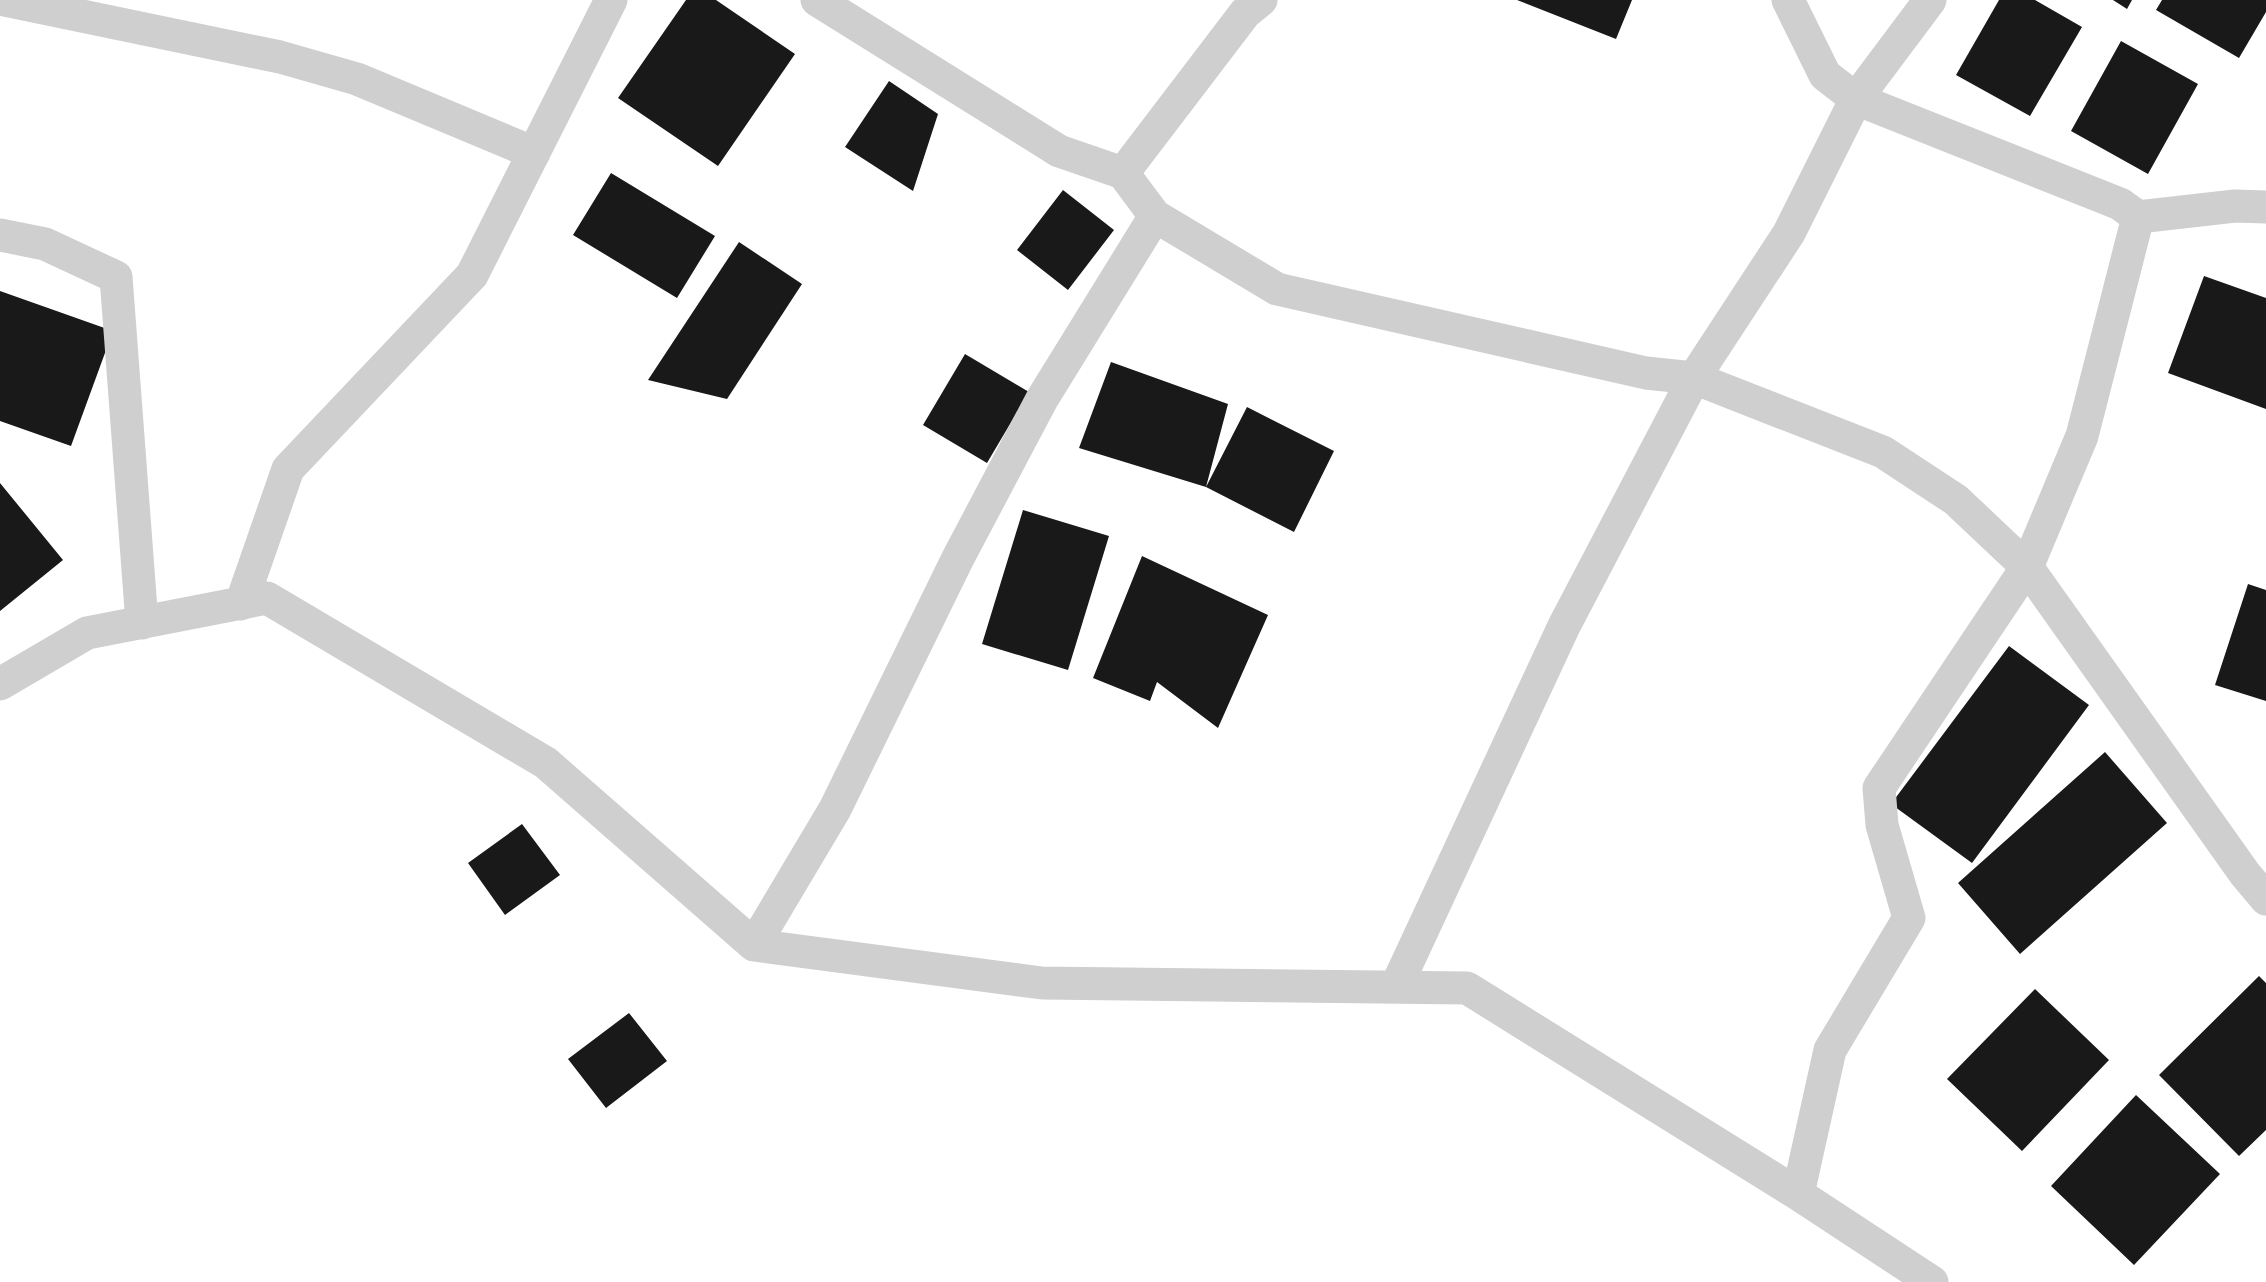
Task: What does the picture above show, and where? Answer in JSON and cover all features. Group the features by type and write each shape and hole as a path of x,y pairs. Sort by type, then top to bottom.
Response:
{"street":[{"path":"5,0 280,57 357,79 534,153"},
{"path":"241,604 288,469 472,275 611,0"},
{"path":"817,0 1059,151 1123,173 1155,216 1276,289 1646,373 1694,378 1882,452 1956,500 2027,567 2245,874 2266,899"},
{"path":"1123,173 1245,14 1261,0"},
{"path":"1788,0 1825,75 1856,99 2120,204 2138,217 2235,206 2266,207"},
{"path":"1396,987 1564,626 1694,378 1789,233 1856,99 1930,0"},
{"path":"754,945 835,808 958,558 1042,399 1155,216"},
{"path":"1798,1194 1830,1050 1909,918 1882,825 1879,788 2027,567 2082,436 2138,217"},
{"path":"0,235 45,244 116,277 142,623"},
{"path":"0,684 87,633 267,598 546,763 754,945 1042,983 1467,988 1798,1194 1932,1282"}],"building":[{"path":"686,0 716,0 795,54 718,166 618,98"},
{"path":"1517,0 1632,0 1616,39"},
{"path":"1999,0 2035,0 2082,27 2030,116 1956,75"},
{"path":"2113,0 2132,0 2127,9"},
{"path":"2162,0 2266,0 2266,12 2239,58 2156,10"},
{"path":"2121,41 2198,84 2148,174 2071,131"},
{"path":"889,81 938,114 913,191 845,147"},
{"path":"611,173 715,236 677,298 573,235"},
{"path":"1063,190 1114,230 1068,290 1017,250"},
{"path":"739,242 802,284 727,399 648,380"},
{"path":"2204,276 2266,298 2266,409 2168,373"},
{"path":"0,291 113,331 71,446 0,421"},
{"path":"965,354 1029,392 987,463 923,425"},
{"path":"1111,362 1228,404 1206,487 1079,448"},
{"path":"1247,407 1334,451 1294,532 1206,487"},
{"path":"0,483 63,560 0,611"},
{"path":"1023,510 1109,536 1068,670 982,644"},
{"path":"1142,556 1268,615 1218,728 1157,682 1150,701 1093,678"},
{"path":"2248,584 2266,590 2266,701 2215,685"},
{"path":"2009,646 2089,705 1972,863 1891,804"},
{"path":"2105,752 2167,823 2020,954 1958,883"},
{"path":"522,824 560,875 505,915 468,863"},
{"path":"2259,976 2266,983 2266,1130 2239,1156 2159,1075"},
{"path":"2035,989 2109,1060 2022,1151 1947,1079"},
{"path":"629,1013 667,1061 606,1108 568,1059"},
{"path":"2136,1095 2220,1174 2134,1265 2051,1186"}]}
